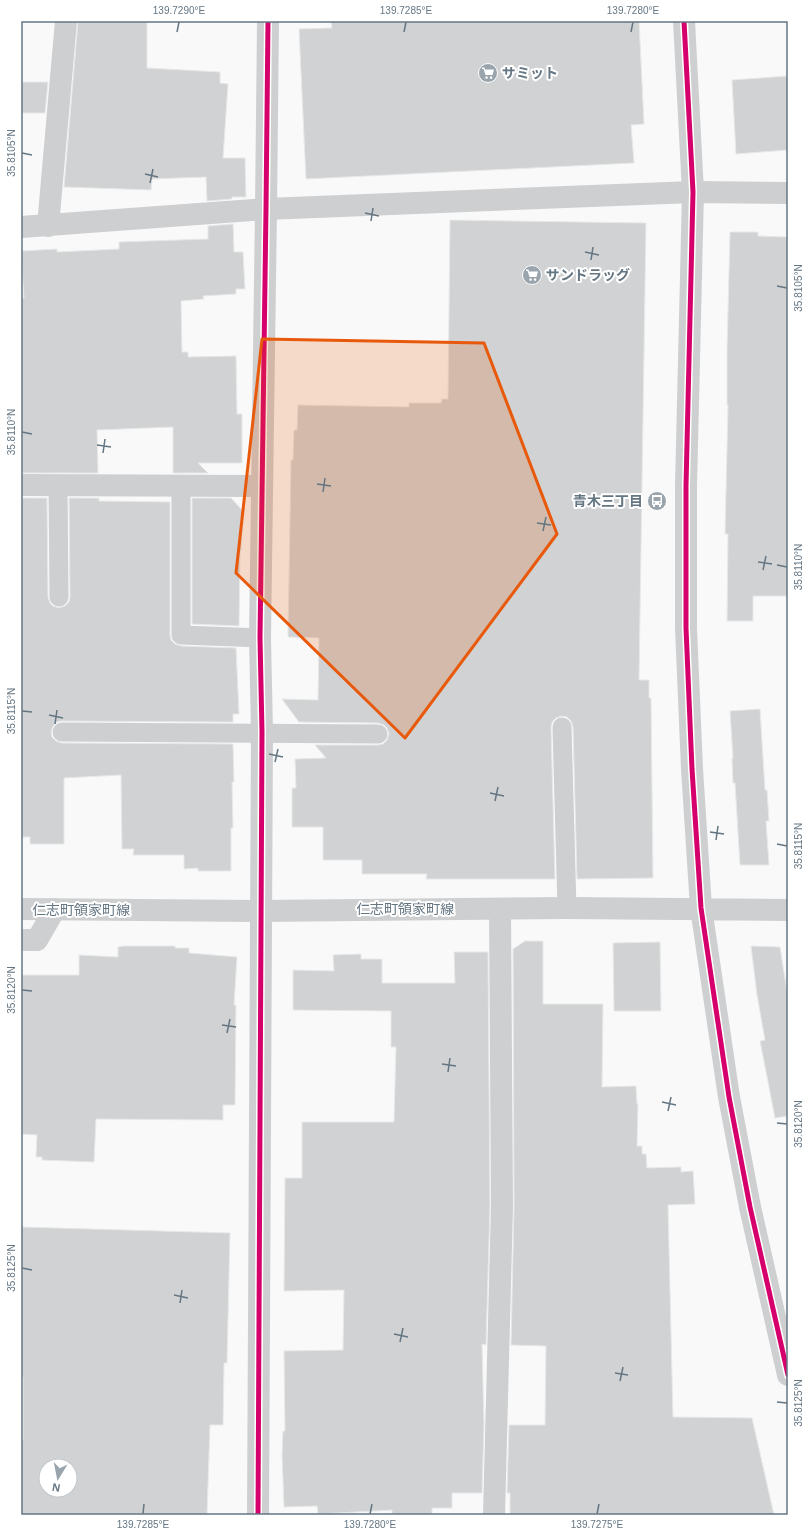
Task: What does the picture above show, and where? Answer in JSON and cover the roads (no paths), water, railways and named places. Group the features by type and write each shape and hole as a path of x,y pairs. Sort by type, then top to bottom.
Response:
{"street":[{"path":"48,226 66,21"},
{"path":"258,1515 262,732 260,638 268,21"},
{"path":"684,21 693,192 686,478 686,628 692,769 701,908 729,1097 750,1207 788,1375"},
{"path":"21,227 266,209 693,192 788,193"},
{"path":"21,485 262,486"},
{"name":"仁志町領家町線","path":"21,909 260,910 701,908 788,910"},
{"path":"494,1515 502,1206 500,909"},
{"path":"21,940 37,940 55,910"}],"lane":[{"path":"58,485 59,597"},
{"path":"181,485 181,635 260,638"},
{"path":"562,727 567,908"},
{"path":"62,732 262,732 378,734"}],"place":[{"name":"サミット","path":"488,73"},
{"name":"サンドラッグ","path":"532,275"},
{"name":"青木三丁目","path":"657,501"}]}
